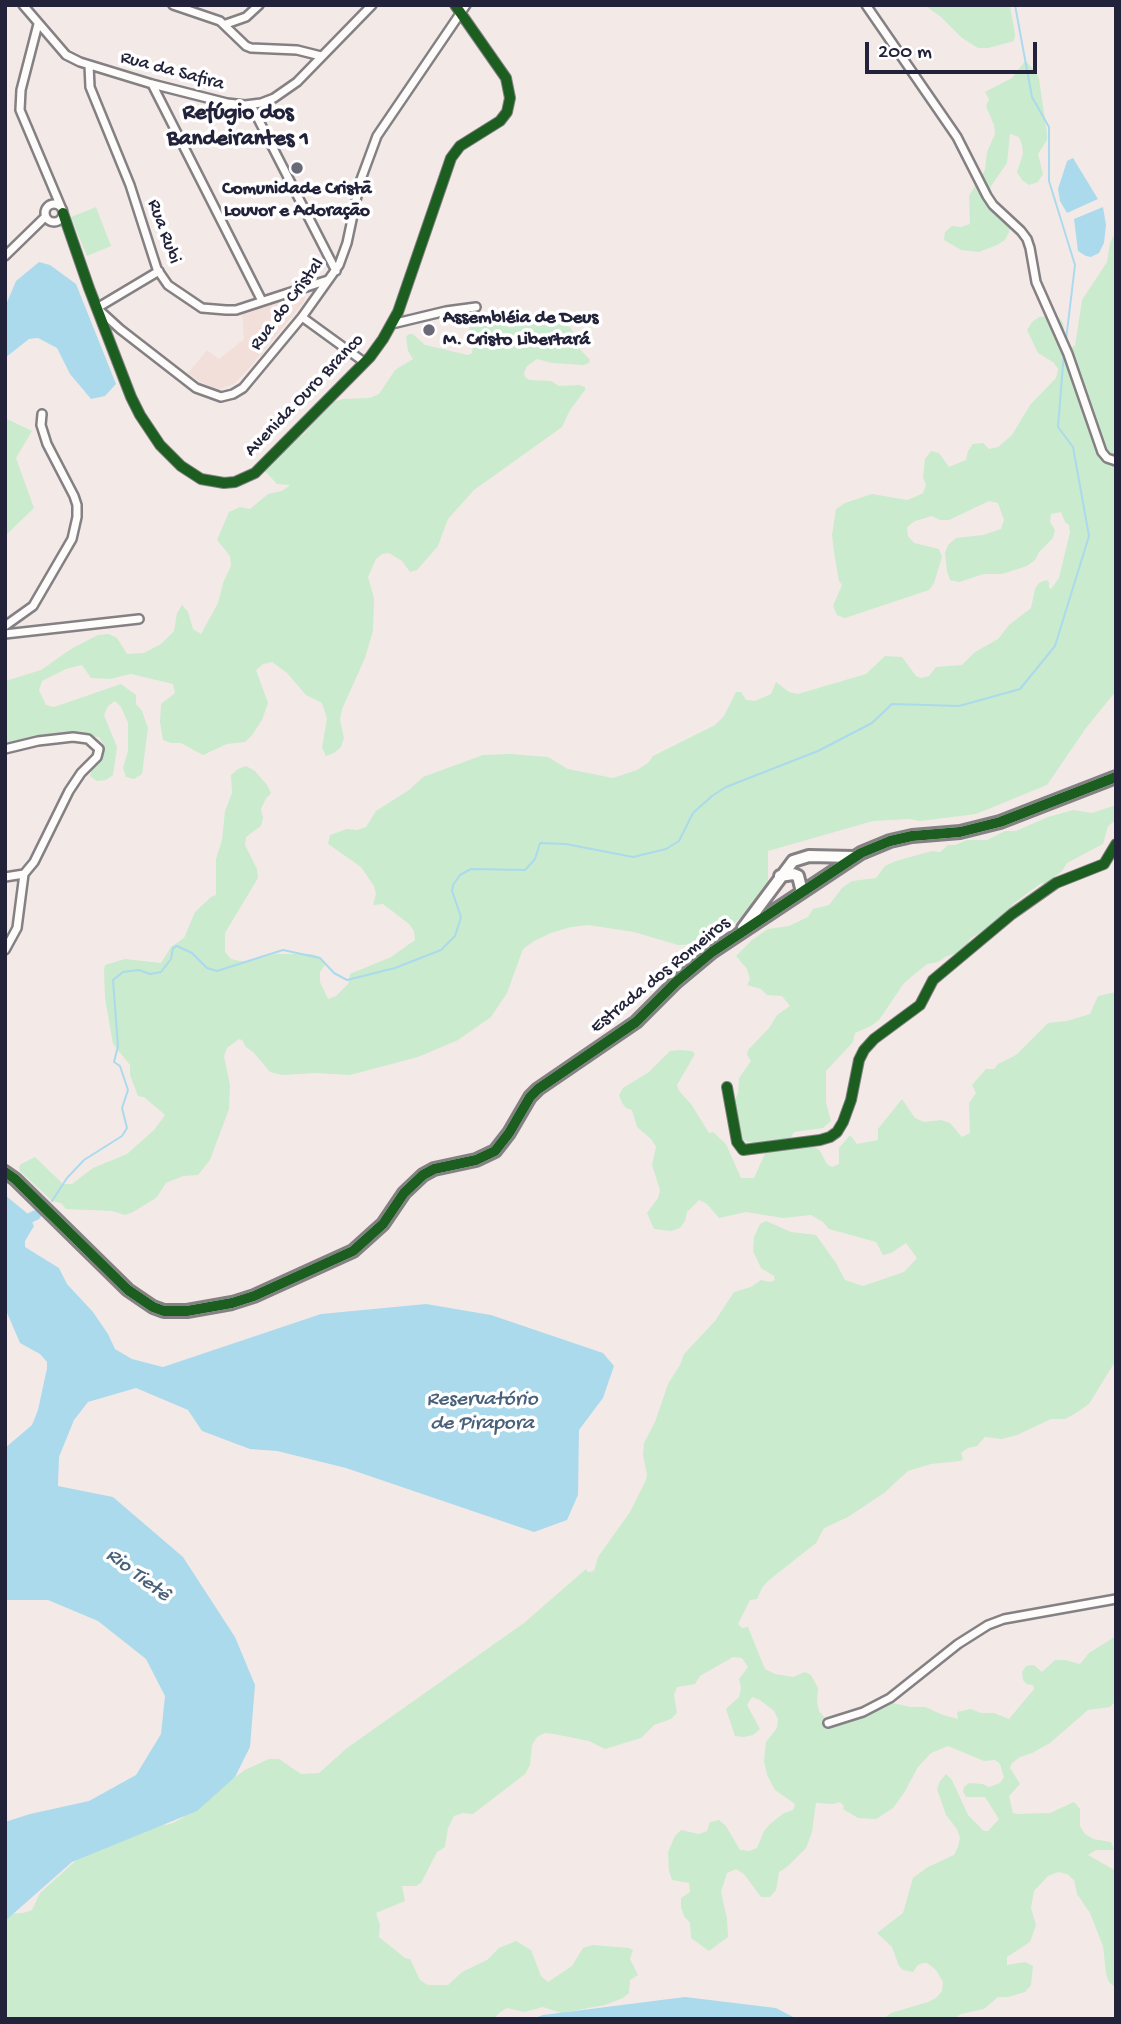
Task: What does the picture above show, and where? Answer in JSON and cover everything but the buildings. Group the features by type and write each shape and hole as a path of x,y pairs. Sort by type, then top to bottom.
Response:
{"main road":[{"name":"Estrada dos Romeiros","path":"5,1172 140,1300 164,1311 175,1312 232,1303 353,1251 383,1224 404,1193 423,1175 434,1169 476,1160 495,1151 538,1089 636,1022 691,969 740,933 855,857 877,846 901,839 978,829 1116,777"},
{"path":"740,933 793,861 810,856 855,857"},
{"path":"780,876 798,876 802,892"}],"street":[{"name":"Rua da Safira","path":"23,5 66,55 89,65 152,84 227,103 251,105 274,98 286,90 372,5"},
{"path":"173,5 226,24 251,48 297,50 321,57"},
{"path":"226,24 246,17 259,5"},
{"name":"Rua do Cristal","path":"97,308 196,388 221,397 243,388 336,271 345,252 360,182 377,136 458,9 466,5"},
{"path":"866,5 957,136 987,197 1027,239 1036,282 1068,354 1102,452 1107,458 1116,461"},
{"name":"Avenida Ouro Branco","path":"38,24 21,90 20,105 131,397 150,431 181,466 213,482 235,482 256,474 370,357 391,324 451,158 467,140 500,121 509,105 510,91 503,71 458,9"},
{"name":"Rua Rubi","path":"89,65 90,87 130,185 159,271 168,285 197,306 210,311 236,310 329,280"},
{"path":"152,84 261,301"},
{"path":"251,105 336,271"},
{"path":"5,256 45,217 45,209 60,208 61,219 54,222"},
{"path":"45,217 49,221 62,223 69,229"},
{"path":"97,308 159,271"},
{"path":"391,324 476,307"},
{"path":"302,317 364,362"},
{"path":"5,626 33,606 72,539 77,517 74,496 47,444 41,425 42,414"},
{"path":"5,634 139,619"},
{"path":"5,749 38,741 73,737 88,739 99,749 97,757 81,773 69,791 39,854 24,874 17,928 5,950"},
{"path":"727,1087 737,1142 743,1150 830,1137 843,1122 859,1060 874,1039 920,1005 933,979 1012,914 1056,883 1104,864 1116,845"},
{"path":"5,877 24,874"},
{"path":"828,1723 863,1712 890,1698 958,1644 988,1625 1004,1619 1116,1599"}],"shaded area":[{"path":"301,294 305,297 304,302 234,384 218,390 188,373 207,350 219,359 244,339 242,313"}],"green space":[{"path":"924,5 1010,5 1014,41 978,48 962,38 940,16"},
{"path":"1025,61 1035,70 1039,79 1047,133 1047,140 1038,154 1043,174 1038,182 1029,185 1022,180 1017,172 1023,154 1022,145 1019,137 1010,134 1007,163 991,186 989,195 1010,224 1009,232 1005,240 979,252 961,250 944,240 945,232 952,226 970,224 969,196 985,170 987,152 995,134 986,106 989,99 985,92 1012,78"},
{"path":"96,207 111,246 87,256 71,217"},
{"path":"1116,231 1116,691 1086,728 1047,785 976,814 920,821 873,821 768,851 768,888 759,909 740,918 723,933 702,944 678,945 634,932 588,925 551,933 523,949 507,993 491,1017 458,1040 418,1057 350,1075 282,1075 270,1072 239,1039 227,1048 224,1056 230,1085 229,1109 210,1160 198,1175 183,1176 166,1183 156,1198 133,1212 125,1215 112,1211 66,1209 61,1203 52,1201 20,1171 21,1164 35,1157 63,1184 72,1184 93,1168 127,1154 154,1130 165,1115 144,1097 138,1096 130,1075 130,1065 113,1044 105,998 105,965 125,959 161,963 171,947 184,938 195,912 216,895 216,859 222,840 225,811 232,793 231,775 238,769 246,766 255,771 271,793 261,809 261,826 246,837 245,845 257,869 258,878 225,933 225,952 231,959 240,961 275,954 312,954 320,957 325,965 320,972 320,982 328,999 336,996 348,984 350,974 391,957 415,940 414,931 409,924 383,904 373,905 376,894 374,886 361,867 328,844 330,835 347,829 366,827 376,811 409,790 423,777 483,755 511,754 548,757 568,769 613,778 637,770 653,756 715,725 724,716 736,692 741,692 746,700 755,701 771,694 776,682 789,692 798,694 866,674 885,656 902,657 916,676 921,678 929,676 936,667 962,665 975,652 998,639 1009,625 1031,608 1039,583 1046,580 1051,589 1059,578 1070,532 1061,512 1051,514 1050,522 1055,530 1053,538 1027,566 959,582 950,580 947,571 945,553 948,545 956,538 983,535 1001,529 1004,520 998,503 989,501 949,520 932,516 915,521 907,527 908,536 914,543 939,549 942,557 929,590 845,618 837,615 833,606 842,585 839,581 832,535 836,509 872,494 907,500 915,497 923,493 926,485 923,477 925,459 931,451 939,453 949,467 966,460 973,444 983,443 989,449 998,447 1012,435 1030,405 1056,378 1058,369 1053,362 1038,353 1027,330 1039,317 1058,316 1063,323 1067,349 1075,346 1082,300 1107,262 1110,243"},
{"path":"530,312 570,327 576,337 577,346 590,360 584,365 537,359 527,366 525,377 529,380 551,381 559,386 580,385 585,387 585,390 570,410 562,427 474,490 448,519 438,546 417,570 410,572 402,561 389,553 376,559 368,577 374,598 373,631 365,658 342,709 340,720 344,738 341,747 334,753 326,756 322,747 327,719 322,703 306,695 287,673 272,662 263,664 256,670 268,703 262,720 252,735 245,742 227,744 203,755 181,743 163,740 161,704 175,693 173,684 131,674 110,679 91,678 82,665 66,669 42,681 39,690 46,705 54,707 121,684 136,695 136,704 142,711 148,728 142,774 134,779 126,777 123,768 128,751 128,723 121,707 115,701 108,706 104,715 117,747 113,775 106,780 97,781 90,776 93,767 104,754 99,737 56,734 5,747 5,681 41,670 71,649 98,635 109,634 117,638 127,654 144,653 161,644 174,631 177,613 182,605 188,612 193,629 201,634 218,603 231,566 230,556 217,540 229,512 240,507 250,509 268,494 282,491 290,485 277,484 264,470 267,461 265,454 304,434 329,403 343,399 370,398 379,394 395,370 413,359 408,351 406,337 409,334 413,334 425,345 468,355 472,353 473,347 471,332 466,322 480,313 492,316"},
{"path":"5,418 32,431 16,458 34,508 5,536"},
{"path":"1116,805 1116,820 1108,826 1103,844 1067,863 1062,871 1046,884 1041,883 1013,904 1002,918 970,939 966,947 958,953 927,964 904,983 879,1020 855,1033 853,1042 826,1071 826,1103 831,1121 823,1128 794,1132 788,1142 815,1147 832,1167 839,1164 839,1148 850,1135 857,1144 878,1140 878,1129 902,1099 915,1118 924,1122 941,1120 950,1123 962,1137 970,1133 969,1103 976,1093 972,1085 986,1069 994,1069 1016,1055 1048,1023 1090,1014 1098,996 1116,992 1116,1360 1089,1404 1073,1415 1065,1419 1051,1419 1002,1439 985,1437 977,1446 961,1453 963,1459 960,1461 931,1464 908,1471 884,1493 848,1517 824,1528 816,1543 768,1581 757,1599 750,1600 738,1624 742,1628 748,1627 765,1669 793,1677 805,1672 811,1675 818,1688 819,1711 825,1718 834,1719 888,1702 925,1707 958,1719 957,1712 971,1709 1009,1719 1034,1689 1033,1685 1026,1684 1023,1680 1022,1672 1026,1666 1034,1665 1042,1672 1055,1660 1080,1664 1089,1653 1116,1636 1116,1701 1110,1707 1088,1710 1050,1743 1012,1763 1010,1768 1020,1784 1009,1796 1013,1813 1017,1814 1050,1813 1074,1802 1080,1809 1080,1826 1085,1834 1093,1839 1111,1842 1114,1850 1096,1850 1088,1855 1116,1871 1116,1988 1109,1982 1103,1946 1090,1913 1077,1894 1074,1880 1067,1874 1058,1872 1048,1876 1034,1891 1031,1908 1036,1925 1030,1942 1007,1957 1007,1965 1025,1962 1033,1966 1031,1985 1025,1992 998,1997 984,2009 955,2018 883,2019 891,2013 928,2002 942,1991 943,1982 936,1970 923,1963 913,1972 903,1970 892,1947 877,1933 903,1913 913,1878 928,1867 954,1855 958,1847 960,1838 957,1829 946,1815 937,1789 940,1781 946,1774 952,1780 968,1815 984,1831 988,1831 999,1819 985,1797 966,1797 963,1792 969,1783 989,1787 1000,1783 1004,1777 1000,1764 995,1760 984,1761 948,1746 931,1753 918,1767 893,1808 876,1819 858,1818 843,1809 844,1806 840,1802 816,1803 812,1832 806,1848 779,1872 776,1890 770,1897 761,1897 744,1874 736,1869 727,1873 721,1892 728,1937 709,1951 691,1938 690,1923 681,1907 681,1898 690,1892 689,1883 672,1880 669,1871 668,1852 675,1836 681,1830 699,1834 707,1831 710,1822 719,1820 726,1826 740,1850 749,1851 757,1848 770,1824 784,1813 793,1810 795,1804 775,1790 767,1775 764,1761 766,1742 777,1728 778,1719 774,1711 752,1697 747,1705 760,1729 753,1735 735,1736 726,1709 739,1697 739,1679 748,1667 742,1658 733,1657 700,1676 695,1684 677,1687 674,1695 677,1713 671,1719 654,1725 641,1738 605,1749 589,1741 554,1734 545,1733 537,1737 532,1745 530,1765 525,1774 473,1814 454,1816 448,1828 445,1847 437,1852 421,1883 416,1886 402,1886 405,1901 376,1913 380,1925 379,1937 410,1959 420,1980 428,1985 448,1985 462,1972 487,1960 499,1948 516,1941 531,1950 541,1976 548,1982 572,1966 583,1948 593,1945 633,1950 630,1959 638,1975 630,1980 629,1993 623,1998 605,2005 561,2013 543,2007 524,2012 507,2008 494,2019 5,2019 5,1914 32,1910 40,1893 103,1836 156,1823 167,1825 175,1822 245,1770 269,1759 279,1759 301,1774 319,1773 347,1748 524,1623 586,1569 588,1572 594,1571 598,1557 630,1512 646,1480 644,1443 655,1422 668,1384 684,1354 715,1321 734,1292 751,1287 761,1280 775,1280 774,1276 761,1268 753,1251 754,1237 760,1224 766,1221 791,1232 816,1235 845,1280 863,1286 904,1272 917,1258 906,1243 883,1255 876,1242 829,1229 811,1215 783,1218 746,1212 719,1218 707,1204 699,1200 687,1212 680,1228 671,1231 654,1229 647,1213 658,1198 660,1190 652,1165 656,1147 637,1127 632,1110 626,1108 619,1095 623,1088 649,1072 670,1051 692,1051 695,1054 677,1085 679,1091 691,1104 709,1133 713,1132 726,1144 741,1178 754,1178 768,1147 764,1143 755,1144 737,1138 731,1131 729,1113 738,1093 739,1078 751,1061 747,1055 748,1050 769,1028 777,1015 790,1006 782,996 767,995 761,989 747,985 750,979 747,969 736,956 768,929 789,926 808,917 813,909 829,905 842,888 852,881 876,878 885,866 896,861 932,851 940,852 948,845 967,840 987,840 1005,831 1016,831 1073,810 1092,813"}],"water":[{"path":"1073,158 1098,199 1067,213 1060,201 1058,189 1067,161"},
{"path":"1103,207 1106,225 1104,243 1099,253 1086,256 1078,251 1074,219"},
{"path":"39,262 50,265 76,284 116,384 105,396 91,399 70,374 57,348 38,338 29,339 5,358 5,307 16,281"},
{"name":"Reservatório de Pirapora","path":"5,1195 28,1214 34,1226 25,1241 25,1247 59,1268 67,1284 93,1312 115,1349 132,1359 163,1367 321,1314 426,1304 491,1315 603,1353 614,1366 603,1398 579,1430 578,1495 567,1520 534,1532 346,1468 277,1451 250,1449 202,1431 188,1410 136,1388 88,1402 74,1420 59,1457 58,1486 113,1497 183,1557 235,1637 255,1685 250,1747 235,1777 197,1811 72,1862 5,1921 5,1822 89,1801 136,1775 161,1734 165,1696 146,1659 98,1621 48,1600 5,1600 5,1448 32,1425 38,1410 47,1362 40,1354 20,1343 5,1308"},
{"path":"685,1997 776,2008 797,2019 532,2019 543,2015"}],"waterway":[{"path":"1015,5 1032,97 1049,127 1049,181 1075,265 1066,340"},
{"path":"52,1201 67,1178 84,1160 122,1136 127,1128 122,1108 128,1090 120,1066 114,1062 118,1046 113,980 123,972 161,972 171,959 173,948 177,946 192,953 207,968 217,971 283,950 320,958 334,973 347,980 395,968 441,950 455,936 461,917 452,891 453,885 460,875 471,869 525,870 535,859 540,843 566,844 633,857 666,849 679,841 693,813 726,787 818,751 872,723 892,704 959,706 1020,689 1055,646 1089,536 1073,447 1058,427 1064,352"},
{"path":"5,1230 36,1215"}],"cycle path":[{"path":"63,213 131,397 160,445 181,466 201,479 235,482 255,473 370,357 383,339 398,312 451,158 460,146 500,121 507,112 510,98 506,78 455,5"},
{"path":"5,1172 128,1290 153,1307 164,1311 187,1311 254,1296 353,1251 383,1224 404,1193 423,1175 434,1169 476,1160 495,1151 538,1089 636,1022 676,982 712,952 861,853 890,841 912,836 960,832 1000,822 1116,777"},
{"path":"727,1087 737,1142 743,1150 830,1137 843,1122 851,1100 859,1060 874,1039 920,1005 933,980 1012,914 1056,883 1104,864 1116,844"}],"place":[{"name":"Comunidade Cristã Louvor e Adoração","path":"297,168"},
{"name":"Assembléia de Deus M. Cristo Libertará","path":"429,330"}],"district":[{"name":"Refúgio dos Bandeirantes 1","path":"238,127"}],"water label":[{"name":"Rio Tietê","path":"137,1576"}]}
